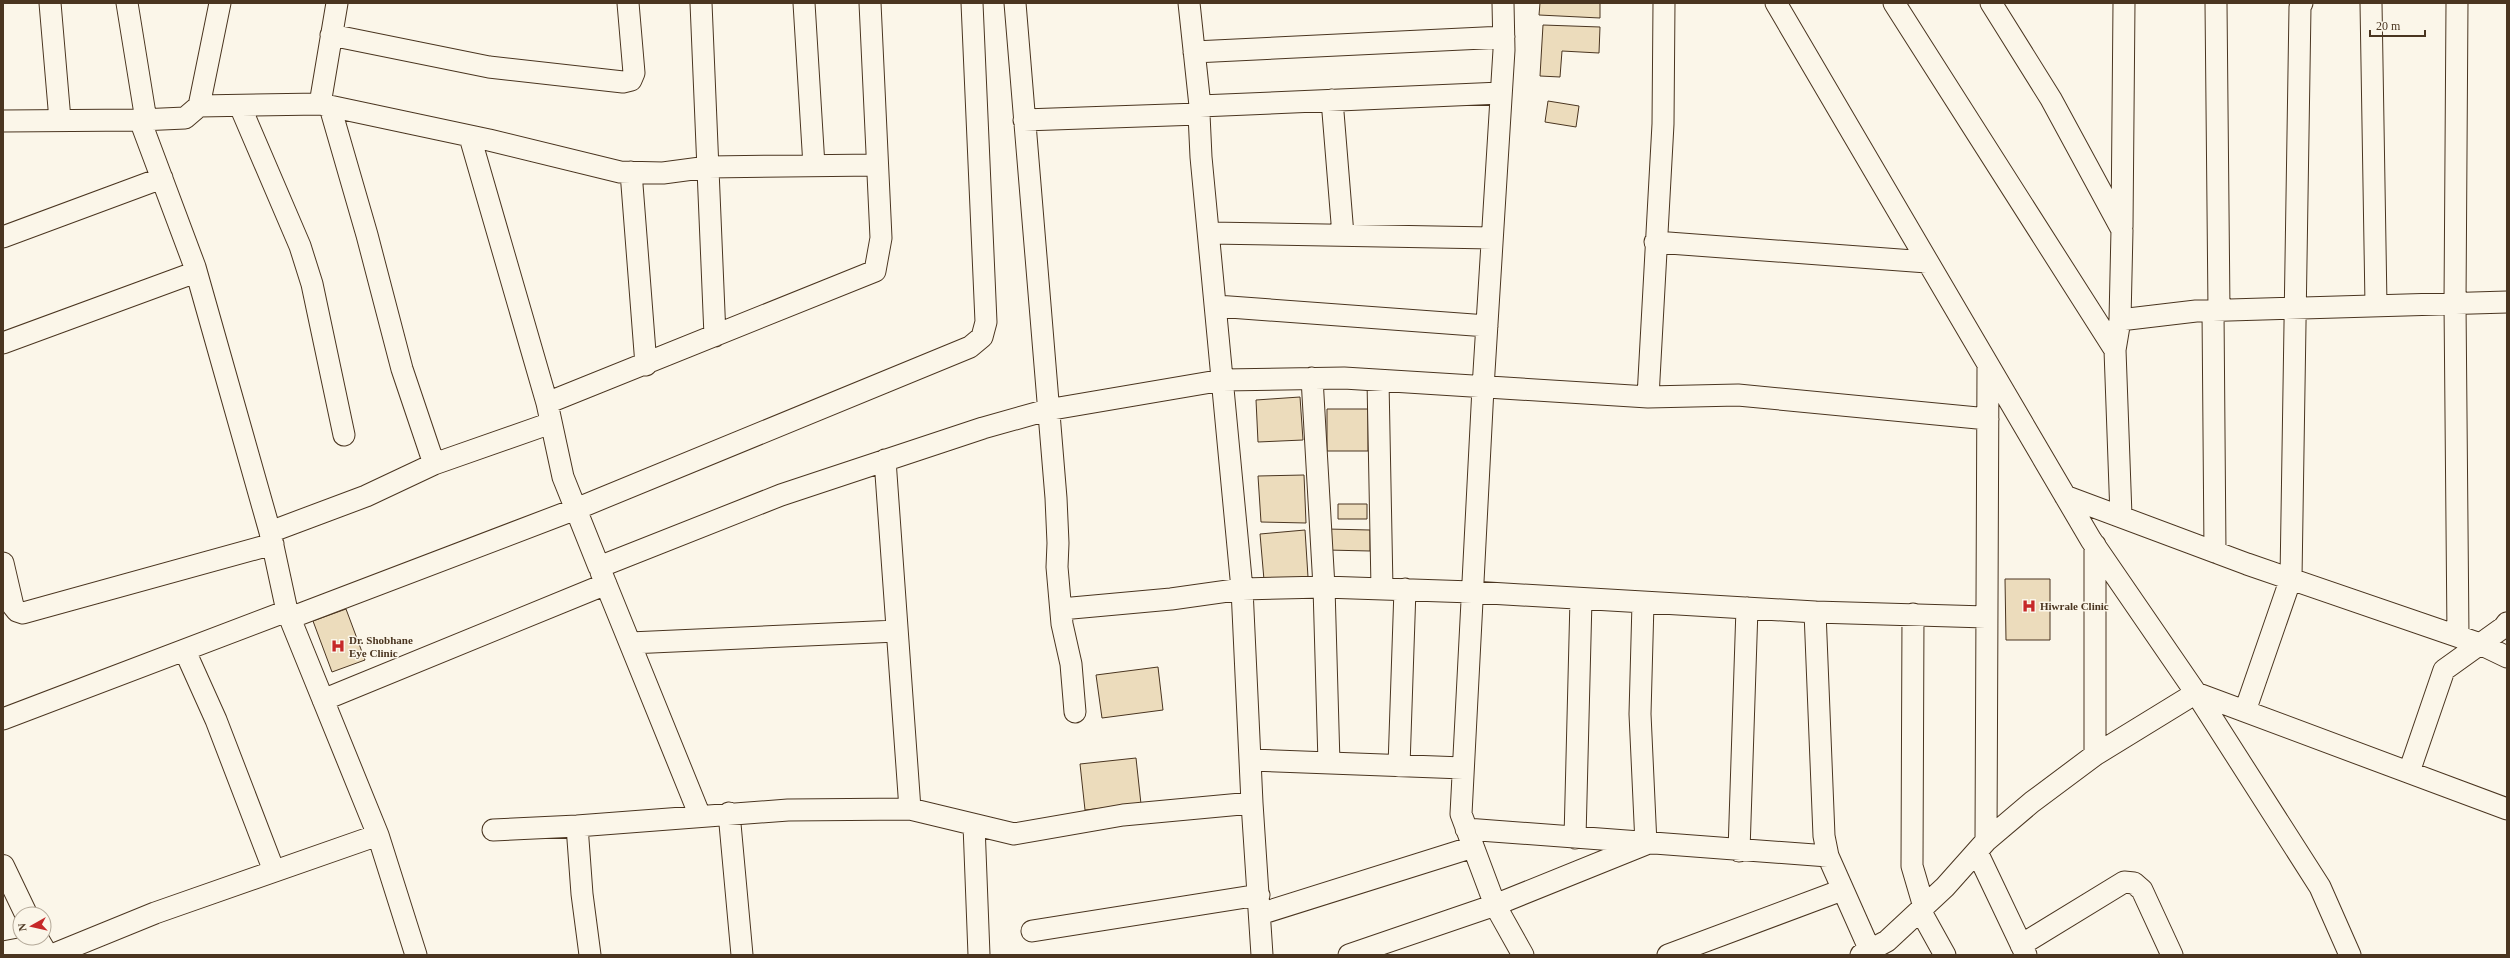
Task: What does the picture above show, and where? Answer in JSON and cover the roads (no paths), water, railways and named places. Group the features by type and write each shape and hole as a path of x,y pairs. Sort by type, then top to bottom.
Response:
{"main road":[{"path":"3,866 22,906"}],"street":[{"path":"50,3 60,120"},
{"path":"127,3 143,120 196,272 272,538 288,615 378,834 416,955"},
{"path":"3,121 143,120 185,118 199,106 220,3"},
{"path":"337,3 331,35 325,105 367,234 402,369 434,464"},
{"path":"331,35 489,68 623,82 631,80 634,73 628,3"},
{"path":"701,3 715,336"},
{"path":"804,3 814,166"},
{"path":"3,563 13,606 17,611 23,613 272,538 549,413 646,365 875,271 880,238 870,3"},
{"path":"3,719 576,509 970,347 982,337 986,322 972,3"},
{"path":"1015,3 1047,410 1056,498 1058,543 1057,567 1062,624 1071,664 1075,712"},
{"path":"1189,3 1200,110 1242,590 1252,803 1262,955"},
{"path":"1503,3 1504,36 1483,388 1461,814 1495,905 1523,955"},
{"path":"1648,397 1662,124 1664,3"},
{"path":"1776,3 1927,262 2095,545 2196,693 2320,887 2350,955"},
{"path":"1894,3 2115,350"},
{"path":"1992,3 2051,99 2122,230"},
{"path":"2121,516 2115,350 2120,320 2124,3"},
{"path":"2215,552 2216,3"},
{"path":"2245,711 2291,578 2302,3"},
{"path":"2371,3 2376,305"},
{"path":"2457,3 2455,303 2458,636"},
{"path":"1194,52 1504,36"},
{"path":"1024,120 1200,110 1332,100 1501,93"},
{"path":"1332,100 1343,235"},
{"path":"199,106 325,105 620,172 663,173 708,167 877,165"},
{"path":"240,106 300,246 312,284 344,435"},
{"path":"470,137 549,413 563,477 700,816"},
{"path":"631,172 646,365"},
{"path":"3,236 162,178"},
{"path":"1210,233 1492,238"},
{"path":"1655,242 1927,262"},
{"path":"3,343 196,272"},
{"path":"2120,320 2216,311 2507,302"},
{"path":"1216,306 1487,326"},
{"path":"1988,365 1982,847 2023,950 2124,882 2134,884 2142,890 2172,955"},
{"path":"323,700 603,576 781,495 983,428 1047,410 1223,380 1312,378 1648,397 1738,395 1988,419"},
{"path":"1312,378 1324,587 1329,763"},
{"path":"1378,381 1382,588"},
{"path":"885,460 910,809"},
{"path":"2065,496 2215,552 2480,644 2507,657"},
{"path":"2095,545 2096,755"},
{"path":"1061,609 1171,600 1242,590 1324,587 1472,592 1815,612 1986,617"},
{"path":"1399,766 1405,589"},
{"path":"1575,838 1581,599"},
{"path":"1643,603 1640,714 1646,844"},
{"path":"1739,851 1747,608"},
{"path":"1815,612 1819,766 1824,836 1828,856 1868,954 1887,941 1982,847 2032,802 2096,755 2196,693"},
{"path":"1913,614 1912,866 1922,908 1945,955"},
{"path":"2409,772 2444,670 2507,622"},
{"path":"630,643 897,631"},
{"path":"184,652 216,720 274,871"},
{"path":"2196,693 2507,809"},
{"path":"1250,760 1463,768"},
{"path":"493,830 577,826 788,810 910,809 1014,834 1123,815 1252,803"},
{"path":"729,814 742,955"},
{"path":"974,825 979,955"},
{"path":"577,826 590,955"},
{"path":"3,952 44,948 155,913 378,834"},
{"path":"1032,931 1259,904 1469,838 1575,838 1739,851 1828,856"},
{"path":"1349,955 1495,905 1646,844"},
{"path":"1668,955 1842,890"}],"place":[{"name":"Hiwrale Clinic","path":"2029,606"},
{"name":"Dr. Shobhane Eye Clinic","path":"338,646"}]}
